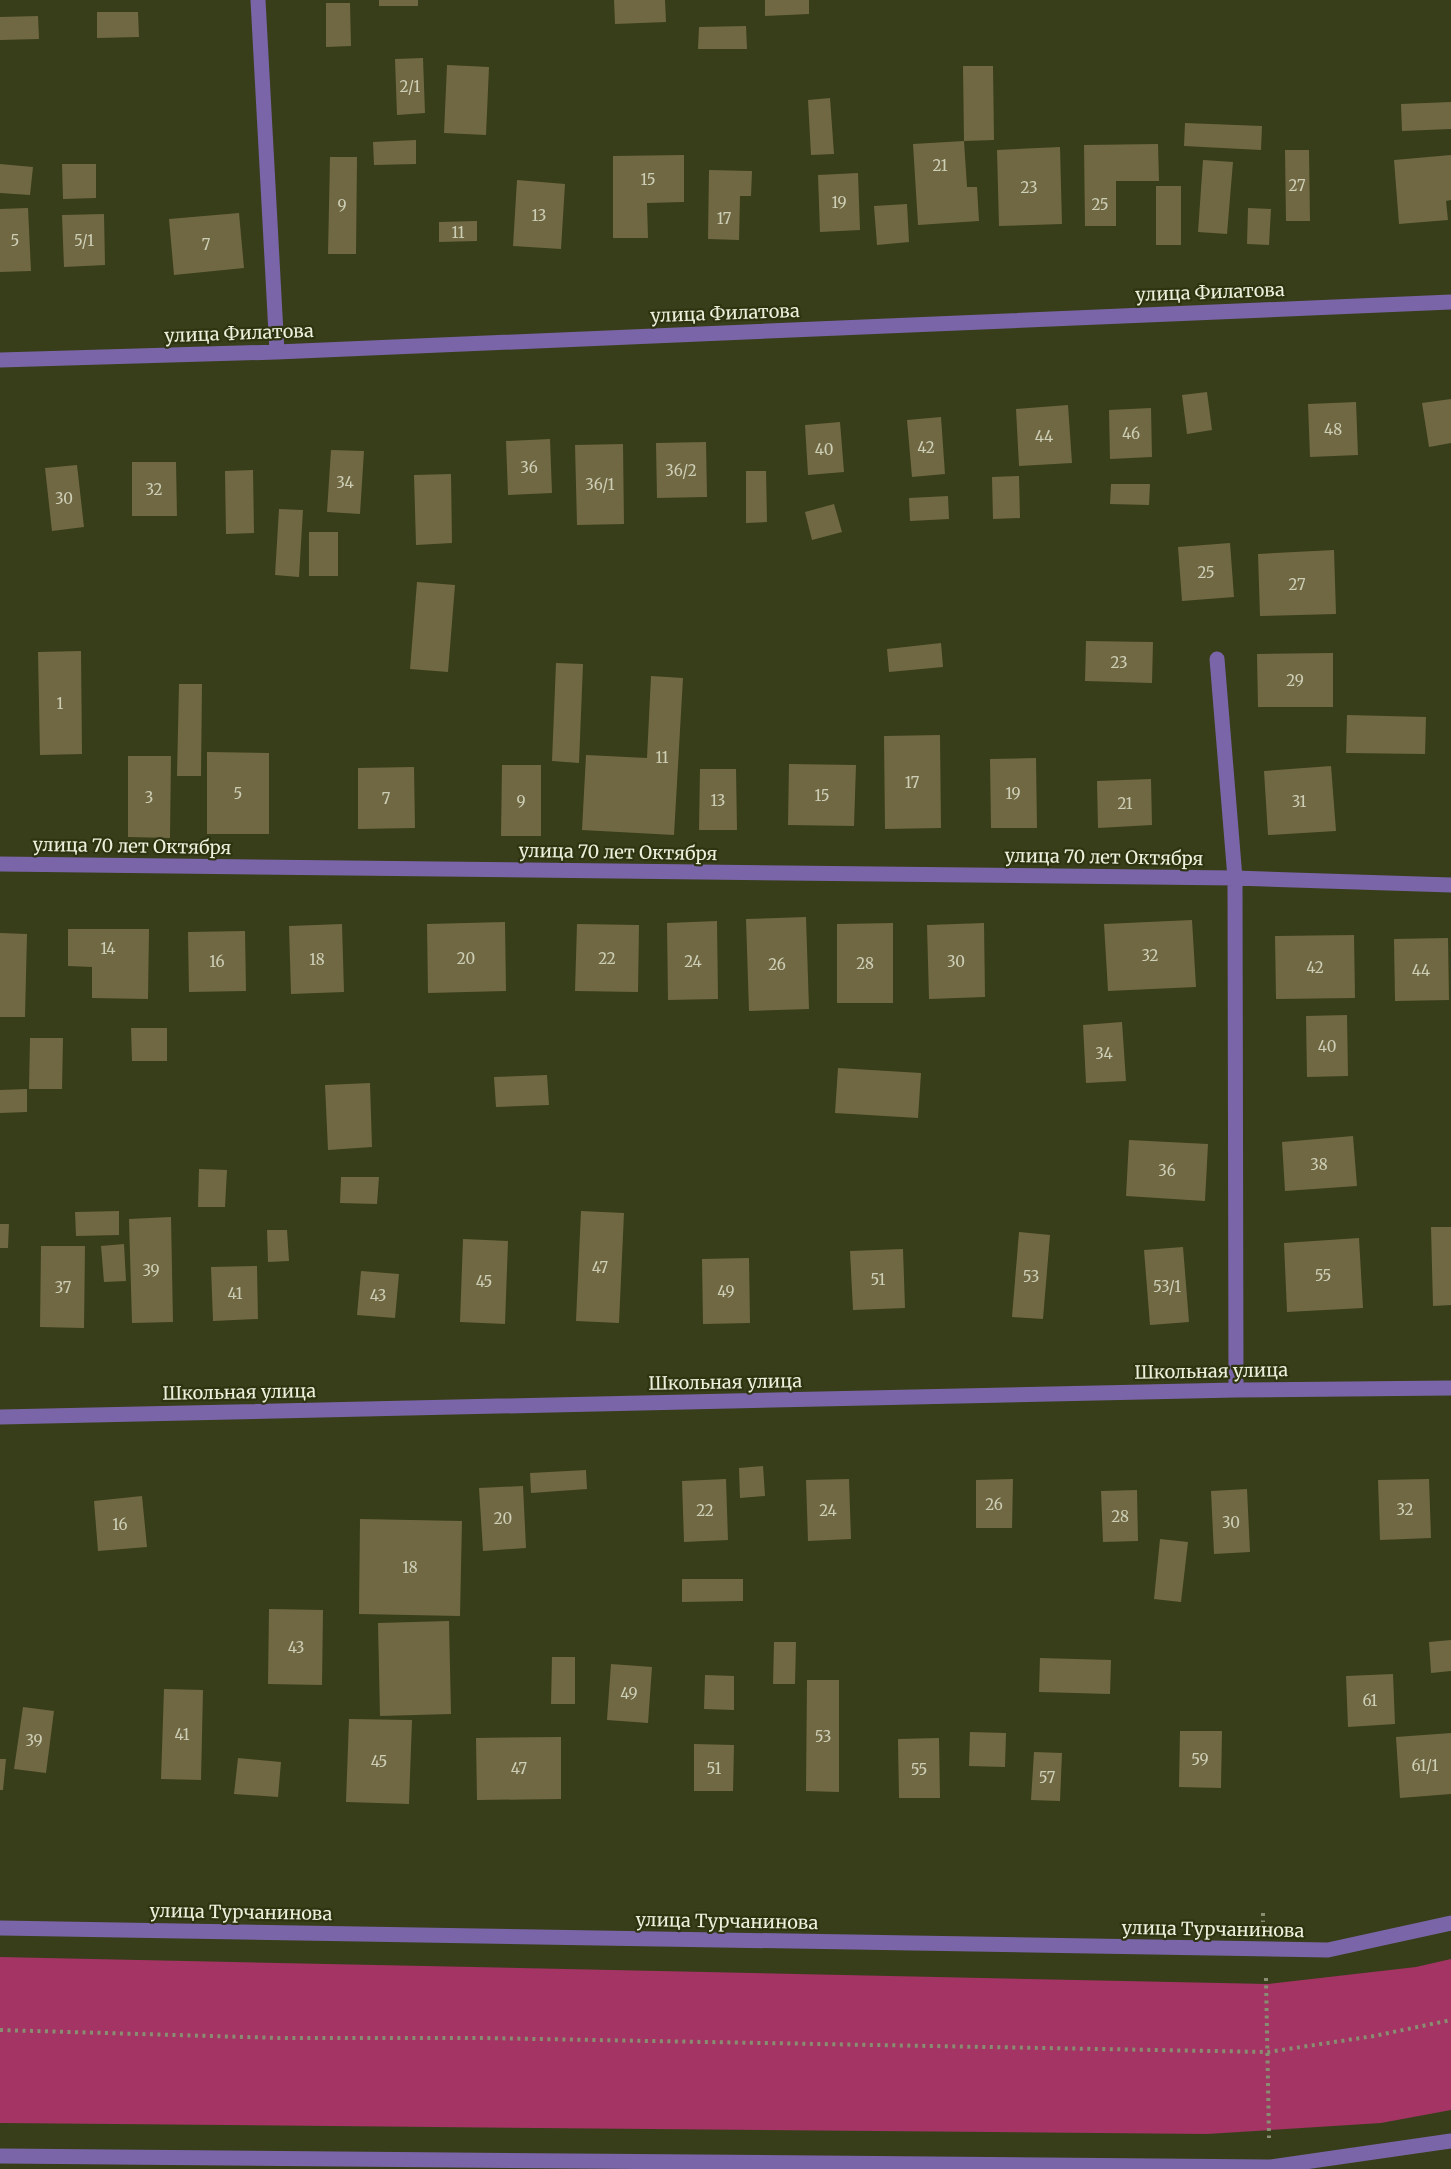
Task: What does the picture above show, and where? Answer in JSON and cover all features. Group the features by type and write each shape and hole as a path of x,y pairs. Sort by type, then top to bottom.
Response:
{"street":[{"path":"258,0 277,352"},
{"name":"улица Филатова","path":"0,360 277,352 1451,302"},
{"path":"1216,659 1235,878 1236,1390"},
{"name":"улица 70 лет Октября","path":"0,864 1235,878 1451,885"},
{"name":"Школьная улица","path":"0,1417 1236,1390 1451,1388"},
{"name":"улица Турчанинова","path":"0,1928 1328,1950 1451,1923"},
{"path":"0,2156 1270,2167 1451,2141"}],"path":[{"path":"1263,1913 1270,2167"},
{"path":"0,2030 281,2038 483,2038 1268,2052 1374,2036 1451,2020"}],"shaded area":[{"path":"0,1957 1268,1984 1416,1967 1451,1959 1451,2110 1381,2123 1207,2134 0,2123"}],"building":[{"path":"379,0 418,0 418,6 379,6"},
{"path":"614,0 665,0 666,22 615,24"},
{"path":"765,0 809,0 809,14 765,16"},
{"path":"326,3 350,3 351,46 326,47"},
{"path":"97,12 138,12 139,37 97,38"},
{"path":"38,16 39,39 0,40 0,17"},
{"path":"746,26 747,49 698,49 699,27"},
{"path":"423,58 425,113 397,115 395,59"},
{"path":"447,65 489,67 486,135 444,133"},
{"path":"963,66 993,66 994,140 964,141"},
{"path":"830,98 834,154 811,155 808,100"},
{"path":"1451,102 1451,129 1402,131 1401,104"},
{"path":"1185,123 1262,126 1261,150 1184,146"},
{"path":"416,140 416,164 374,165 373,142"},
{"path":"964,141 967,187 977,187 979,221 918,225 913,144"},
{"path":"1158,144 1159,181 1116,181 1116,226 1085,226 1084,145"},
{"path":"1060,147 1062,224 999,226 997,150"},
{"path":"1285,150 1309,150 1310,221 1286,221"},
{"path":"684,155 684,202 647,203 648,238 613,238 613,156"},
{"path":"1451,155 1451,200 1446,201 1448,220 1399,224 1394,160"},
{"path":"330,157 357,157 356,254 328,254"},
{"path":"1203,160 1233,162 1227,234 1198,232"},
{"path":"0,164 33,167 30,195 0,193"},
{"path":"62,164 96,164 96,198 63,199"},
{"path":"709,170 752,171 751,196 740,196 739,240 708,239"},
{"path":"858,173 860,230 820,232 818,175"},
{"path":"517,180 565,184 561,249 513,246"},
{"path":"1156,186 1181,186 1181,245 1156,245"},
{"path":"907,204 909,242 877,245 874,206"},
{"path":"28,208 31,271 0,272 0,209"},
{"path":"1248,208 1271,209 1269,245 1247,244"},
{"path":"239,213 244,268 174,275 169,219"},
{"path":"104,214 105,265 64,267 62,215"},
{"path":"477,221 477,241 439,242 439,222"},
{"path":"1207,392 1212,430 1187,434 1182,395"},
{"path":"1451,399 1451,443 1429,447 1422,403"},
{"path":"1356,402 1358,455 1310,457 1308,404"},
{"path":"1068,405 1072,463 1019,466 1016,409"},
{"path":"1151,408 1152,457 1110,459 1109,410"},
{"path":"941,417 945,474 912,477 907,420"},
{"path":"840,422 844,472 808,475 805,425"},
{"path":"550,439 552,493 508,495 506,441"},
{"path":"706,442 707,497 657,498 656,443"},
{"path":"623,444 624,524 577,525 575,445"},
{"path":"331,450 364,451 360,514 327,512"},
{"path":"132,462 176,462 177,516 132,516"},
{"path":"77,465 84,527 52,531 45,468"},
{"path":"253,470 254,533 226,534 225,471"},
{"path":"746,471 766,471 767,522 746,523"},
{"path":"451,474 452,543 416,545 414,475"},
{"path":"1019,476 1020,518 993,519 992,477"},
{"path":"1111,484 1150,484 1149,505 1110,504"},
{"path":"948,496 949,519 910,521 909,498"},
{"path":"834,504 842,532 812,540 805,512"},
{"path":"279,509 303,510 299,577 275,575"},
{"path":"309,532 338,532 338,576 309,576"},
{"path":"1230,543 1234,597 1182,601 1178,547"},
{"path":"1334,550 1336,614 1260,616 1258,554"},
{"path":"417,582 455,585 448,672 410,669"},
{"path":"1086,641 1153,642 1152,683 1085,681"},
{"path":"941,643 943,667 889,672 887,649"},
{"path":"81,651 82,754 40,755 38,652"},
{"path":"1333,653 1333,707 1258,707 1257,654"},
{"path":"556,663 583,664 579,763 552,761"},
{"path":"651,676 683,678 674,835 582,830 586,755 647,758"},
{"path":"179,684 202,684 201,776 177,776"},
{"path":"1347,715 1426,717 1425,754 1346,753"},
{"path":"940,735 941,828 885,829 884,736"},
{"path":"207,752 269,753 269,834 207,834"},
{"path":"128,756 171,756 170,838 128,837"},
{"path":"1036,758 1037,828 991,828 990,759"},
{"path":"789,764 856,765 854,826 788,825"},
{"path":"502,765 541,765 541,836 501,836"},
{"path":"1331,766 1336,831 1268,835 1264,771"},
{"path":"414,767 415,828 358,829 358,768"},
{"path":"700,769 736,769 737,830 699,830"},
{"path":"1151,779 1152,825 1098,828 1097,781"},
{"path":"806,917 809,1009 749,1011 746,919"},
{"path":"1192,920 1196,987 1108,991 1104,924"},
{"path":"717,921 718,999 668,1000 667,923"},
{"path":"505,922 506,991 428,993 427,924"},
{"path":"893,923 893,1003 837,1003 837,924"},
{"path":"984,923 985,997 929,999 927,925"},
{"path":"342,924 344,992 291,994 289,926"},
{"path":"577,924 639,925 638,992 575,991"},
{"path":"68,929 149,929 148,999 92,998 92,967 68,966"},
{"path":"245,931 246,991 189,992 188,932"},
{"path":"0,933 27,934 25,1017 0,1017"},
{"path":"1354,935 1355,998 1276,999 1275,936"},
{"path":"1448,938 1449,1000 1395,1001 1394,939"},
{"path":"1347,1015 1348,1076 1307,1077 1306,1016"},
{"path":"1122,1022 1126,1081 1086,1083 1083,1025"},
{"path":"131,1028 167,1028 167,1061 132,1061"},
{"path":"30,1038 63,1038 62,1089 29,1089"},
{"path":"838,1068 921,1073 918,1118 835,1113"},
{"path":"547,1075 549,1105 496,1107 494,1077"},
{"path":"370,1083 372,1147 328,1150 325,1085"},
{"path":"27,1089 27,1112 0,1113 0,1090"},
{"path":"1353,1136 1357,1186 1285,1191 1282,1142"},
{"path":"1129,1140 1208,1144 1205,1201 1126,1196"},
{"path":"199,1169 227,1170 225,1207 198,1207"},
{"path":"341,1177 379,1177 377,1204 340,1203"},
{"path":"119,1211 119,1235 76,1236 75,1212"},
{"path":"581,1211 624,1213 619,1323 576,1321"},
{"path":"171,1217 173,1322 132,1323 129,1219"},
{"path":"0,1224 9,1224 8,1248 0,1248"},
{"path":"1431,1227 1451,1227 1451,1305 1433,1306"},
{"path":"267,1230 287,1230 289,1261 268,1262"},
{"path":"1019,1232 1050,1235 1043,1319 1012,1317"},
{"path":"1359,1238 1363,1308 1287,1312 1284,1243"},
{"path":"463,1239 508,1241 505,1324 460,1322"},
{"path":"124,1244 126,1281 104,1282 101,1246"},
{"path":"41,1246 85,1246 84,1328 40,1327"},
{"path":"1183,1247 1189,1322 1150,1325 1144,1250"},
{"path":"903,1249 905,1308 853,1310 850,1251"},
{"path":"749,1258 750,1323 703,1324 702,1259"},
{"path":"257,1266 258,1319 213,1321 211,1267"},
{"path":"361,1271 399,1274 395,1318 357,1315"},
{"path":"763,1466 765,1496 740,1498 739,1468"},
{"path":"586,1470 587,1489 531,1493 530,1473"},
{"path":"726,1479 728,1540 684,1542 682,1481"},
{"path":"849,1479 851,1539 808,1541 806,1480"},
{"path":"1013,1479 1012,1528 976,1528 976,1480"},
{"path":"1429,1479 1431,1538 1380,1540 1378,1480"},
{"path":"523,1486 526,1548 483,1551 479,1488"},
{"path":"1247,1489 1250,1552 1214,1554 1211,1491"},
{"path":"1137,1490 1138,1541 1103,1542 1101,1491"},
{"path":"142,1496 147,1547 98,1551 94,1501"},
{"path":"360,1519 462,1521 460,1616 359,1614"},
{"path":"1160,1539 1188,1542 1181,1602 1154,1599"},
{"path":"682,1579 743,1579 743,1601 682,1602"},
{"path":"269,1609 323,1610 322,1685 268,1684"},
{"path":"449,1621 451,1714 380,1716 378,1623"},
{"path":"1451,1640 1451,1671 1431,1673 1429,1642"},
{"path":"774,1642 796,1642 795,1684 773,1684"},
{"path":"552,1657 575,1657 575,1704 551,1704"},
{"path":"1040,1658 1111,1660 1110,1694 1039,1692"},
{"path":"611,1664 652,1667 648,1723 607,1720"},
{"path":"1393,1674 1395,1724 1348,1727 1346,1676"},
{"path":"705,1675 734,1676 734,1710 704,1709"},
{"path":"807,1680 839,1680 839,1792 806,1791"},
{"path":"164,1689 203,1690 201,1780 161,1779"},
{"path":"23,1707 54,1711 46,1773 14,1769"},
{"path":"349,1719 412,1720 409,1804 346,1802"},
{"path":"1180,1731 1222,1731 1221,1788 1179,1787"},
{"path":"970,1732 1006,1733 1005,1767 969,1766"},
{"path":"1451,1733 1451,1794 1400,1798 1396,1737"},
{"path":"561,1737 561,1799 477,1800 476,1738"},
{"path":"939,1738 940,1798 899,1798 898,1739"},
{"path":"694,1744 734,1745 733,1791 694,1791"},
{"path":"1034,1752 1062,1753 1060,1801 1031,1800"},
{"path":"238,1758 281,1762 278,1797 234,1794"},
{"path":"0,1759 6,1759 3,1790 0,1790"}]}
